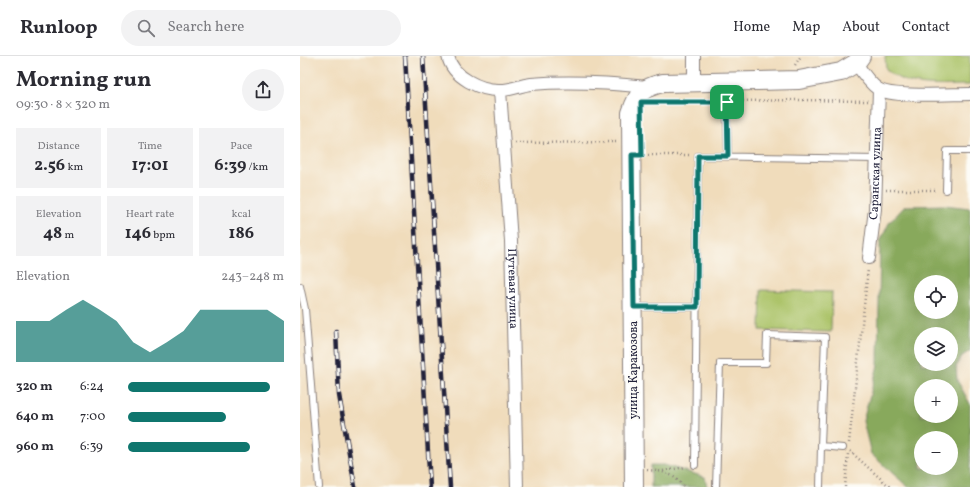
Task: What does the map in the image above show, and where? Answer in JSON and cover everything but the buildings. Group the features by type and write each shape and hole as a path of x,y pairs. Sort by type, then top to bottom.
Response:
{"main road":[{"path":"648,95 663,84 799,80 841,72 859,60"},
{"name":"улица Каракозова","path":"634,487 634,307 631,113 636,97 648,95"}],"street":[{"path":"448,56 456,73 470,82 500,91 530,84 604,82 648,95"},
{"path":"694,56 694,82"},
{"path":"859,60 864,74 878,96 898,94 970,94"},
{"name":"Путевая улица","path":"500,91 511,241 517,487"},
{"name":"Саранская улица","path":"869,258 875,190 878,96"}],"lane":[{"path":"726,81 728,156"},
{"path":"946,190 947,150 970,151"},
{"path":"695,465 698,156 876,159"},
{"path":"300,286 304,309 318,487"},
{"path":"634,307 697,307"},
{"path":"716,487 720,363 766,363 767,335 824,337 820,487"},
{"path":"821,446 846,449"}],"path":[{"path":"648,95 727,102 878,96"},
{"path":"504,142 622,142 632,155 698,156"},
{"path":"875,190 946,190"},
{"path":"845,487 846,449 869,258"},
{"path":"846,449 890,487"},
{"path":"643,470 663,471 695,465"},
{"path":"663,471 679,481 684,487"}],"green space":[{"path":"885,56 970,56 970,85 925,85 904,80 894,76 886,69"},
{"path":"944,205 970,208 970,351 962,356 958,363 958,327 914,327 914,371 956,371 957,379 914,379 914,423 958,423 958,382 970,404 970,487 908,487 871,454 863,421 878,365 880,242 889,223 905,206"},
{"path":"761,290 832,292 831,332 760,330"},
{"path":"651,465 664,465 705,477 707,487 651,487"}],"railway":[{"path":"405,56 430,487"},
{"path":"423,56 450,487"},
{"path":"336,331 339,395 355,487"}],"route":[{"path":"641,102 727,102 728,156 698,156 697,307 634,307 632,155 642,155 641,102"}]}
